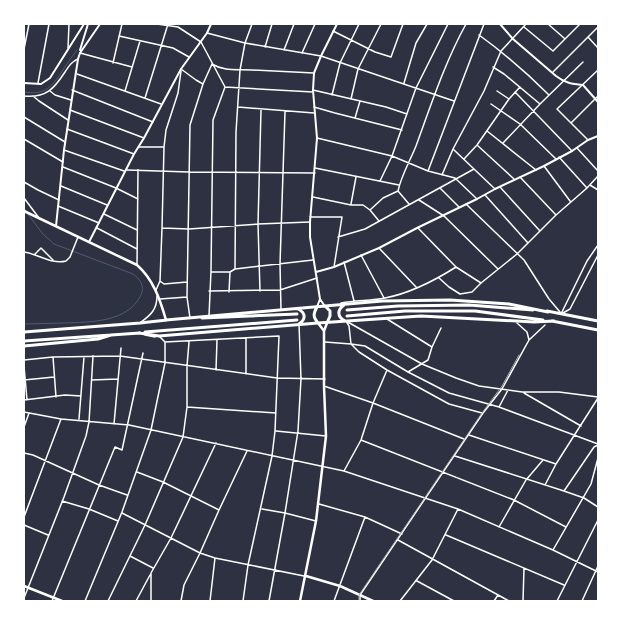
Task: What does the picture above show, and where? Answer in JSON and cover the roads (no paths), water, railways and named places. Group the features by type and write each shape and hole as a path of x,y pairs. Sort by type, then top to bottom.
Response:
{"highway":[{"path":"24,332 382,301 450,300 509,304 598,321"},
{"path":"346,305 341,308 339,314 342,319 346,321"},
{"path":"348,310 398,306 469,305 548,312"},
{"path":"325,306 330,311 330,316 327,323"},
{"path":"317,307 314,312 314,317 318,323"},
{"path":"298,309 302,311 304,317 299,324"},
{"path":"348,316 406,311 475,311 598,330"},
{"path":"166,320 297,314"},
{"path":"139,333 159,336 299,324 421,316 554,322"},
{"path":"24,341 297,320"},
{"path":"24,346 98,339 117,334"}],"main road":[{"path":"24,211 137,265 147,275 157,293 166,320"},
{"path":"318,323 324,331"},
{"path":"300,601 319,504 326,436 324,331 327,323"},
{"path":"306,576 340,586 372,601"},
{"path":"24,586 62,601"}],"street":[{"path":"24,49 29,24"},
{"path":"38,84 49,24"},
{"path":"68,50 69,24"},
{"path":"24,83 38,84 43,83 50,78 84,24"},
{"path":"56,227 72,90 78,58 88,24"},
{"path":"80,53 100,24"},
{"path":"113,63 122,24"},
{"path":"157,24 178,27 201,42 225,87 213,120 209,316"},
{"path":"89,242 134,154 181,69 207,33 211,24"},
{"path":"235,269 236,132 240,89 240,70 245,43 252,24"},
{"path":"265,47 272,24"},
{"path":"284,50 294,24"},
{"path":"302,53 315,24"},
{"path":"337,24 314,73 314,113 317,138 313,197 310,217 310,237 320,299 325,306 354,300 384,298 417,288 439,278 456,267"},
{"path":"332,95 340,63 359,24"},
{"path":"351,99 358,69 381,24"},
{"path":"333,31 390,57 403,24"},
{"path":"403,84 416,43 427,24"},
{"path":"380,181 392,156 416,88 448,24"},
{"path":"409,204 398,191 399,185 457,39 466,24"},
{"path":"428,171 484,24"},
{"path":"500,24 513,39 552,73 570,84 583,85 598,102"},
{"path":"442,175 453,149 484,91 501,51 526,24"},
{"path":"548,24 565,39"},
{"path":"524,27 553,51 578,24"},
{"path":"145,98 160,46 168,25"},
{"path":"552,73 598,27"},
{"path":"207,33 245,43 321,56 454,101"},
{"path":"479,35 501,51 529,75 549,95"},
{"path":"119,36 179,50 189,57"},
{"path":"588,37 598,48"},
{"path":"125,91 140,41"},
{"path":"80,53 132,67"},
{"path":"24,96 39,96 50,91 72,61 78,58"},
{"path":"504,143 520,124 583,62"},
{"path":"212,64 218,68 231,71 240,70 314,73"},
{"path":"190,318 187,297 187,282 190,125 203,84 212,64"},
{"path":"493,68 504,74 540,104"},
{"path":"181,69 203,84"},
{"path":"140,323 151,316 154,310 160,281 164,147 166,130 178,93 181,69"},
{"path":"588,140 557,109 598,70"},
{"path":"75,73 162,105"},
{"path":"225,87 240,89 313,91 386,106 407,114"},
{"path":"464,159 477,146 509,99 520,87"},
{"path":"72,90 153,122"},
{"path":"50,91 55,95 71,100"},
{"path":"497,91 509,99"},
{"path":"515,92 572,151"},
{"path":"33,96 39,102 68,120"},
{"path":"571,123 598,96"},
{"path":"355,118 360,101"},
{"path":"491,104 520,124 556,159"},
{"path":"238,107 285,112 314,113"},
{"path":"314,107 402,130"},
{"path":"70,110 144,138"},
{"path":"260,291 258,224 261,110"},
{"path":"281,310 280,264 285,112"},
{"path":"24,117 65,142"},
{"path":"67,129 134,154"},
{"path":"488,131 536,170"},
{"path":"317,138 392,156 428,171 455,178 477,199"},
{"path":"316,272 334,267 379,248 514,179 544,166 572,151 588,140 597,138"},
{"path":"24,139 63,162"},
{"path":"477,146 514,179"},
{"path":"139,147 164,147"},
{"path":"577,148 598,171"},
{"path":"453,149 494,189"},
{"path":"64,150 126,171 315,173"},
{"path":"559,157 587,188"},
{"path":"544,166 571,202"},
{"path":"63,167 116,188 138,199"},
{"path":"315,168 399,185"},
{"path":"338,238 365,229 409,204 419,200 455,178 474,169"},
{"path":"137,265 138,170"},
{"path":"439,278 449,288 460,294 472,292 517,254 598,176"},
{"path":"351,205 356,177"},
{"path":"520,177 556,215"},
{"path":"24,182 59,200"},
{"path":"590,185 598,190"},
{"path":"61,186 108,206"},
{"path":"500,187 540,231"},
{"path":"440,188 460,207"},
{"path":"370,210 382,198 398,191"},
{"path":"485,195 528,243"},
{"path":"313,197 351,205 363,205 370,210 379,221"},
{"path":"24,198 40,219"},
{"path":"419,200 444,216 498,269"},
{"path":"466,204 524,260 549,299 561,314"},
{"path":"58,206 99,223"},
{"path":"104,214 137,230"},
{"path":"310,217 342,217 334,267"},
{"path":"162,228 189,229 212,226 310,222"},
{"path":"97,228 137,248"},
{"path":"417,228 456,267 481,283"},
{"path":"24,252 35,254 55,262 66,261 71,256 78,237"},
{"path":"561,314 588,260 598,245"},
{"path":"35,254 41,248 55,262"},
{"path":"379,248 417,288"},
{"path":"561,314 570,309 598,254"},
{"path":"361,255 384,298"},
{"path":"211,272 230,272 235,269 313,260"},
{"path":"344,262 354,300"},
{"path":"229,292 230,272"},
{"path":"209,292 280,290 317,278"},
{"path":"160,281 164,284 187,282"},
{"path":"160,299 187,297"},
{"path":"317,307 320,299"},
{"path":"387,319 432,346"},
{"path":"346,321 350,326 351,344 359,352 387,370 449,404 483,414"},
{"path":"346,321 422,364 479,386 522,392 559,392 598,397 575,436 556,464 545,485"},
{"path":"517,323 527,332 529,340"},
{"path":"269,601 294,460 297,433 301,379 299,324"},
{"path":"360,601 360,595 465,440 502,389 529,340 545,325"},
{"path":"408,372 428,360 432,346 442,328"},
{"path":"85,601 137,472 151,430 165,363 165,342 162,337 147,336 139,333"},
{"path":"165,342 279,336 275,431 272,456 248,565 243,601"},
{"path":"246,338 246,374"},
{"path":"216,370 217,339"},
{"path":"108,601 130,556 183,437 187,407 187,366 189,341"},
{"path":"325,342 365,346 408,372 449,394 499,407 598,445"},
{"path":"114,424 121,348"},
{"path":"52,601 114,447 122,450 129,425 143,360 143,353"},
{"path":"79,419 84,356"},
{"path":"24,598 86,436 89,422 93,356"},
{"path":"24,360 53,357 120,356 277,378 324,379"},
{"path":"53,357 56,397"},
{"path":"24,366 24,380 27,400"},
{"path":"344,471 361,440 373,403 387,370"},
{"path":"24,380 54,377"},
{"path":"92,380 119,379"},
{"path":"324,386 373,403 465,440"},
{"path":"499,407 508,390"},
{"path":"522,392 581,426"},
{"path":"24,400 81,396"},
{"path":"187,407 276,413"},
{"path":"24,412 61,419 79,419 89,422 129,425 344,471 427,498 458,510 553,550 597,571"},
{"path":"24,426 29,413"},
{"path":"24,517 61,419"},
{"path":"275,431 326,436"},
{"path":"469,435 556,464"},
{"path":"361,440 514,500 566,527"},
{"path":"136,601 171,538 216,444"},
{"path":"564,491 594,447 598,445"},
{"path":"182,601 184,585 247,451"},
{"path":"24,453 45,460 99,485 127,495"},
{"path":"455,456 584,498 598,507"},
{"path":"553,550 591,484 598,458"},
{"path":"499,527 526,480 543,460"},
{"path":"137,472 163,482 219,510"},
{"path":"62,501 89,509 118,521"},
{"path":"319,504 365,516 402,534"},
{"path":"261,508 316,521"},
{"path":"400,601 432,560 458,510"},
{"path":"122,512 144,525 200,553 215,558 306,576"},
{"path":"334,601 365,516"},
{"path":"556,601 598,520"},
{"path":"24,525 48,535"},
{"path":"446,535 564,584"},
{"path":"398,540 509,601"},
{"path":"130,556 153,569"},
{"path":"210,601 215,558"},
{"path":"582,601 598,566"},
{"path":"523,601 524,568"},
{"path":"151,573 151,601"},
{"path":"417,581 454,601"},
{"path":"494,601 498,595"}],"waterway":[{"path":"24,92 37,93 50,87 77,50"},
{"path":"24,324 85,322 107,319 127,311 135,304 142,292 140,280 133,274 54,244 42,233 28,214"}],"tram line":[{"path":"359,601 359,595 482,413 502,386 519,355"}]}
